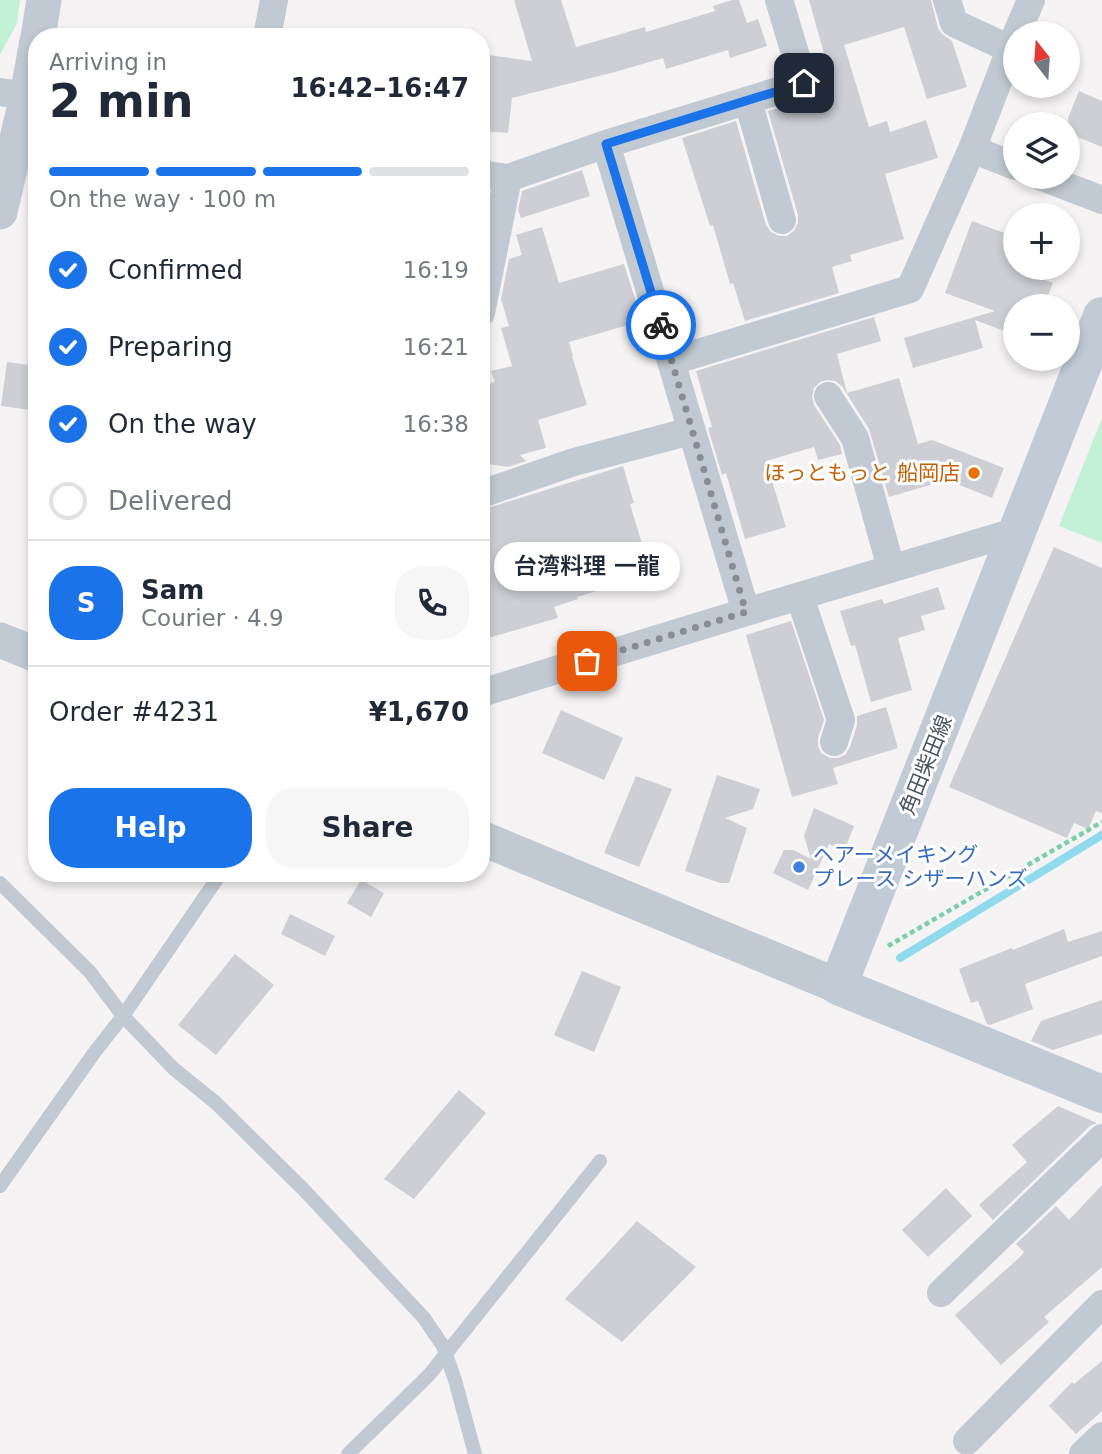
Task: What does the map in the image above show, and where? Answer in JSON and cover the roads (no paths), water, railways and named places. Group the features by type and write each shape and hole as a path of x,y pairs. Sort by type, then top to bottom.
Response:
{"main road":[{"name":"角田柴田線","path":"838,986 1102,316"},
{"path":"838,986 1102,1094"}],"street":[{"path":"39,28 44,0"},
{"path":"269,28 274,0"},
{"path":"490,225 495,176 804,83 779,0"},
{"path":"947,0 954,23 1003,37"},
{"path":"1022,21 1031,0"},
{"path":"672,361 910,289 972,149 1003,69"},
{"path":"0,212 21,95 28,70"},
{"path":"748,101 782,220"},
{"path":"606,144 746,612"},
{"path":"972,149 1003,161"},
{"path":"1073,189 1102,200"},
{"path":"828,396 855,438 891,568"},
{"path":"490,491 574,462 691,431"},
{"path":"490,690 1018,531"},
{"path":"800,597 841,720 834,742"},
{"path":"0,640 28,651"},
{"path":"490,842 838,986"},
{"path":"941,1293 1102,1138"},
{"path":"967,1441 1102,1304"},
{"path":"1083,1454 1102,1436"}],"lane":[{"path":"0,1186 123,1016 215,882"},
{"path":"0,883 90,972 123,1016 174,1069 216,1103 305,1191 424,1318 443,1346 475,1454"},
{"path":"348,1454 429,1376 600,1161"}],"waterway":[{"path":"900,958 1102,835"}],"place":[{"name":"ほっともっと 船岡店","path":"974,473"},
{"name":"台湾料理 一龍","path":"587,661"},
{"name":"ヘアーメイキング プレース シザーハンズ","path":"799,867"}]}
